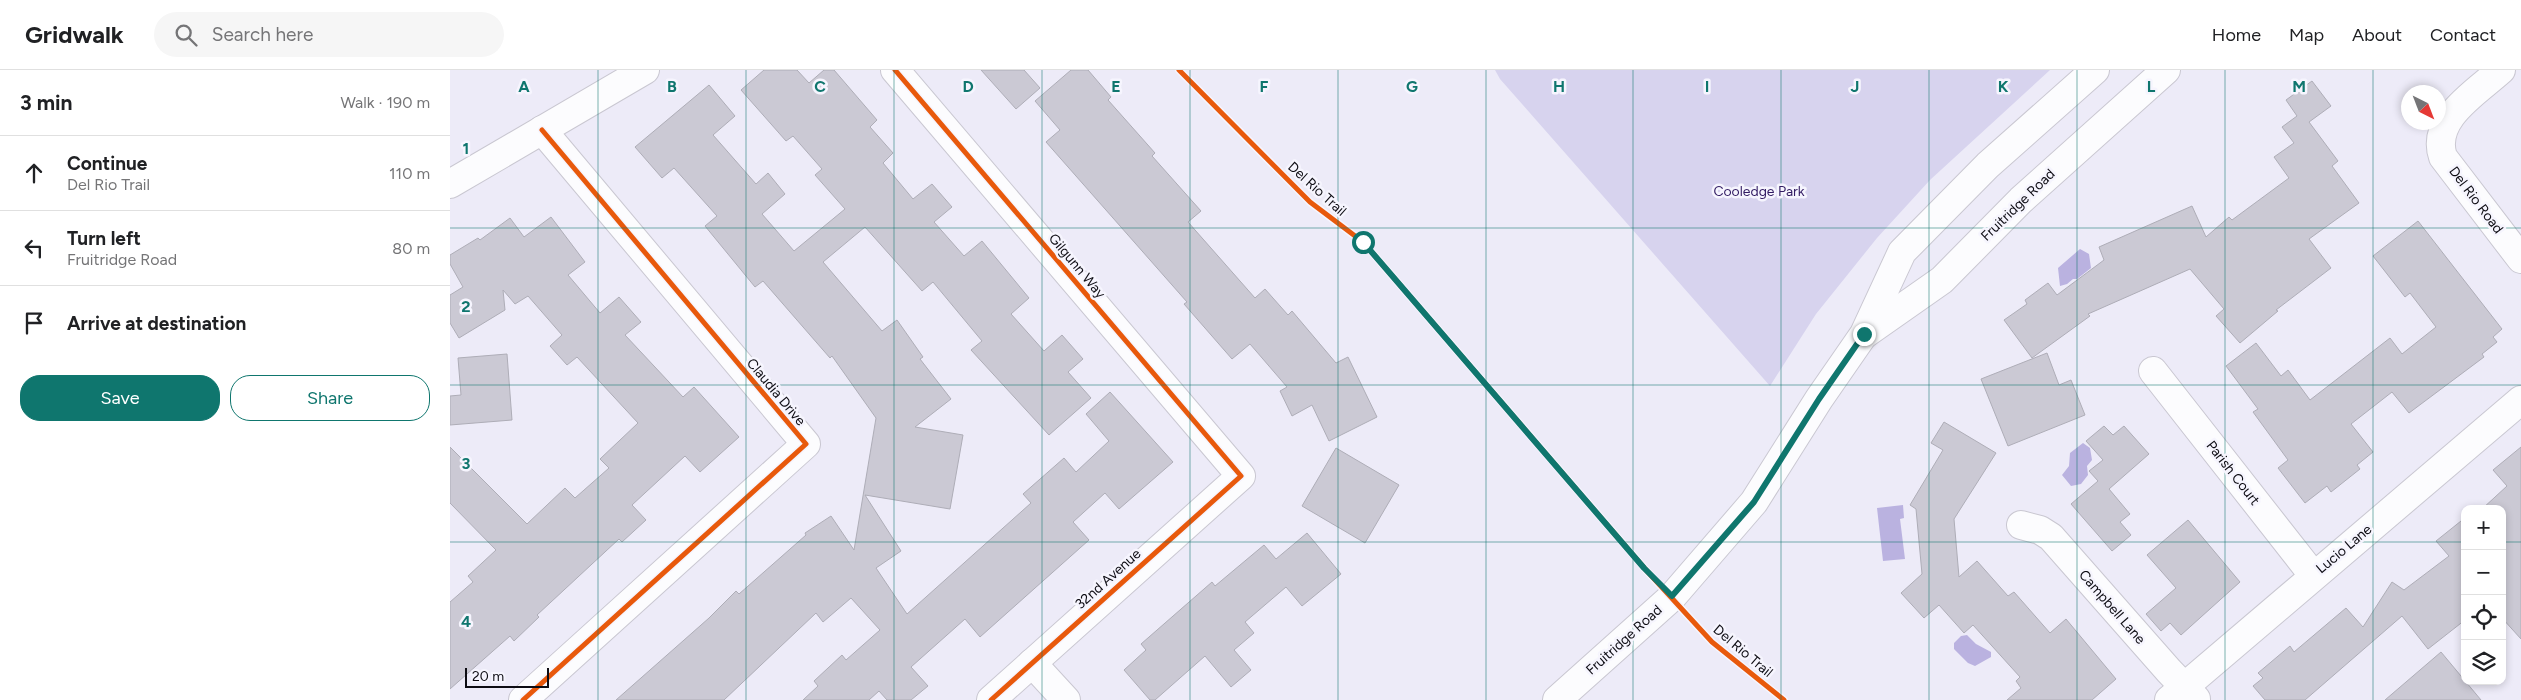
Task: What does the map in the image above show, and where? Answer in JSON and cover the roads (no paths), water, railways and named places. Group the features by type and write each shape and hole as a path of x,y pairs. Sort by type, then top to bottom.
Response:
{"street":[{"path":"450,184 644,70"},
{"name":"Gilgunn Way","path":"895,70 1241,476"},
{"name":"Fruitridge Road","path":"1557,700 1672,596 1723,540 1754,502 1819,399 1864,334 1902,252 1988,165 2095,70"},
{"name":"Fruitridge Road","path":"1864,334 1942,280 2021,200 2166,70"},
{"name":"Del Rio Road","path":"2501,70 2450,117 2440,137 2440,147 2443,156 2521,259"},
{"name":"Claudia Drive","path":"523,700 806,444 542,130"},
{"name":"Parish Court","path":"2153,371 2313,576"},
{"name":"Lucio Lane","path":"2183,695 2313,576 2521,400"},
{"name":"32nd Avenue","path":"991,700 1241,476"},
{"name":"Campbell Lane","path":"2021,525 2040,530 2051,537 2169,671 2183,695"},
{"path":"1032,663 1066,700"}],"park label":[{"name":"Cooledge Park","path":"1759,191"}]}
